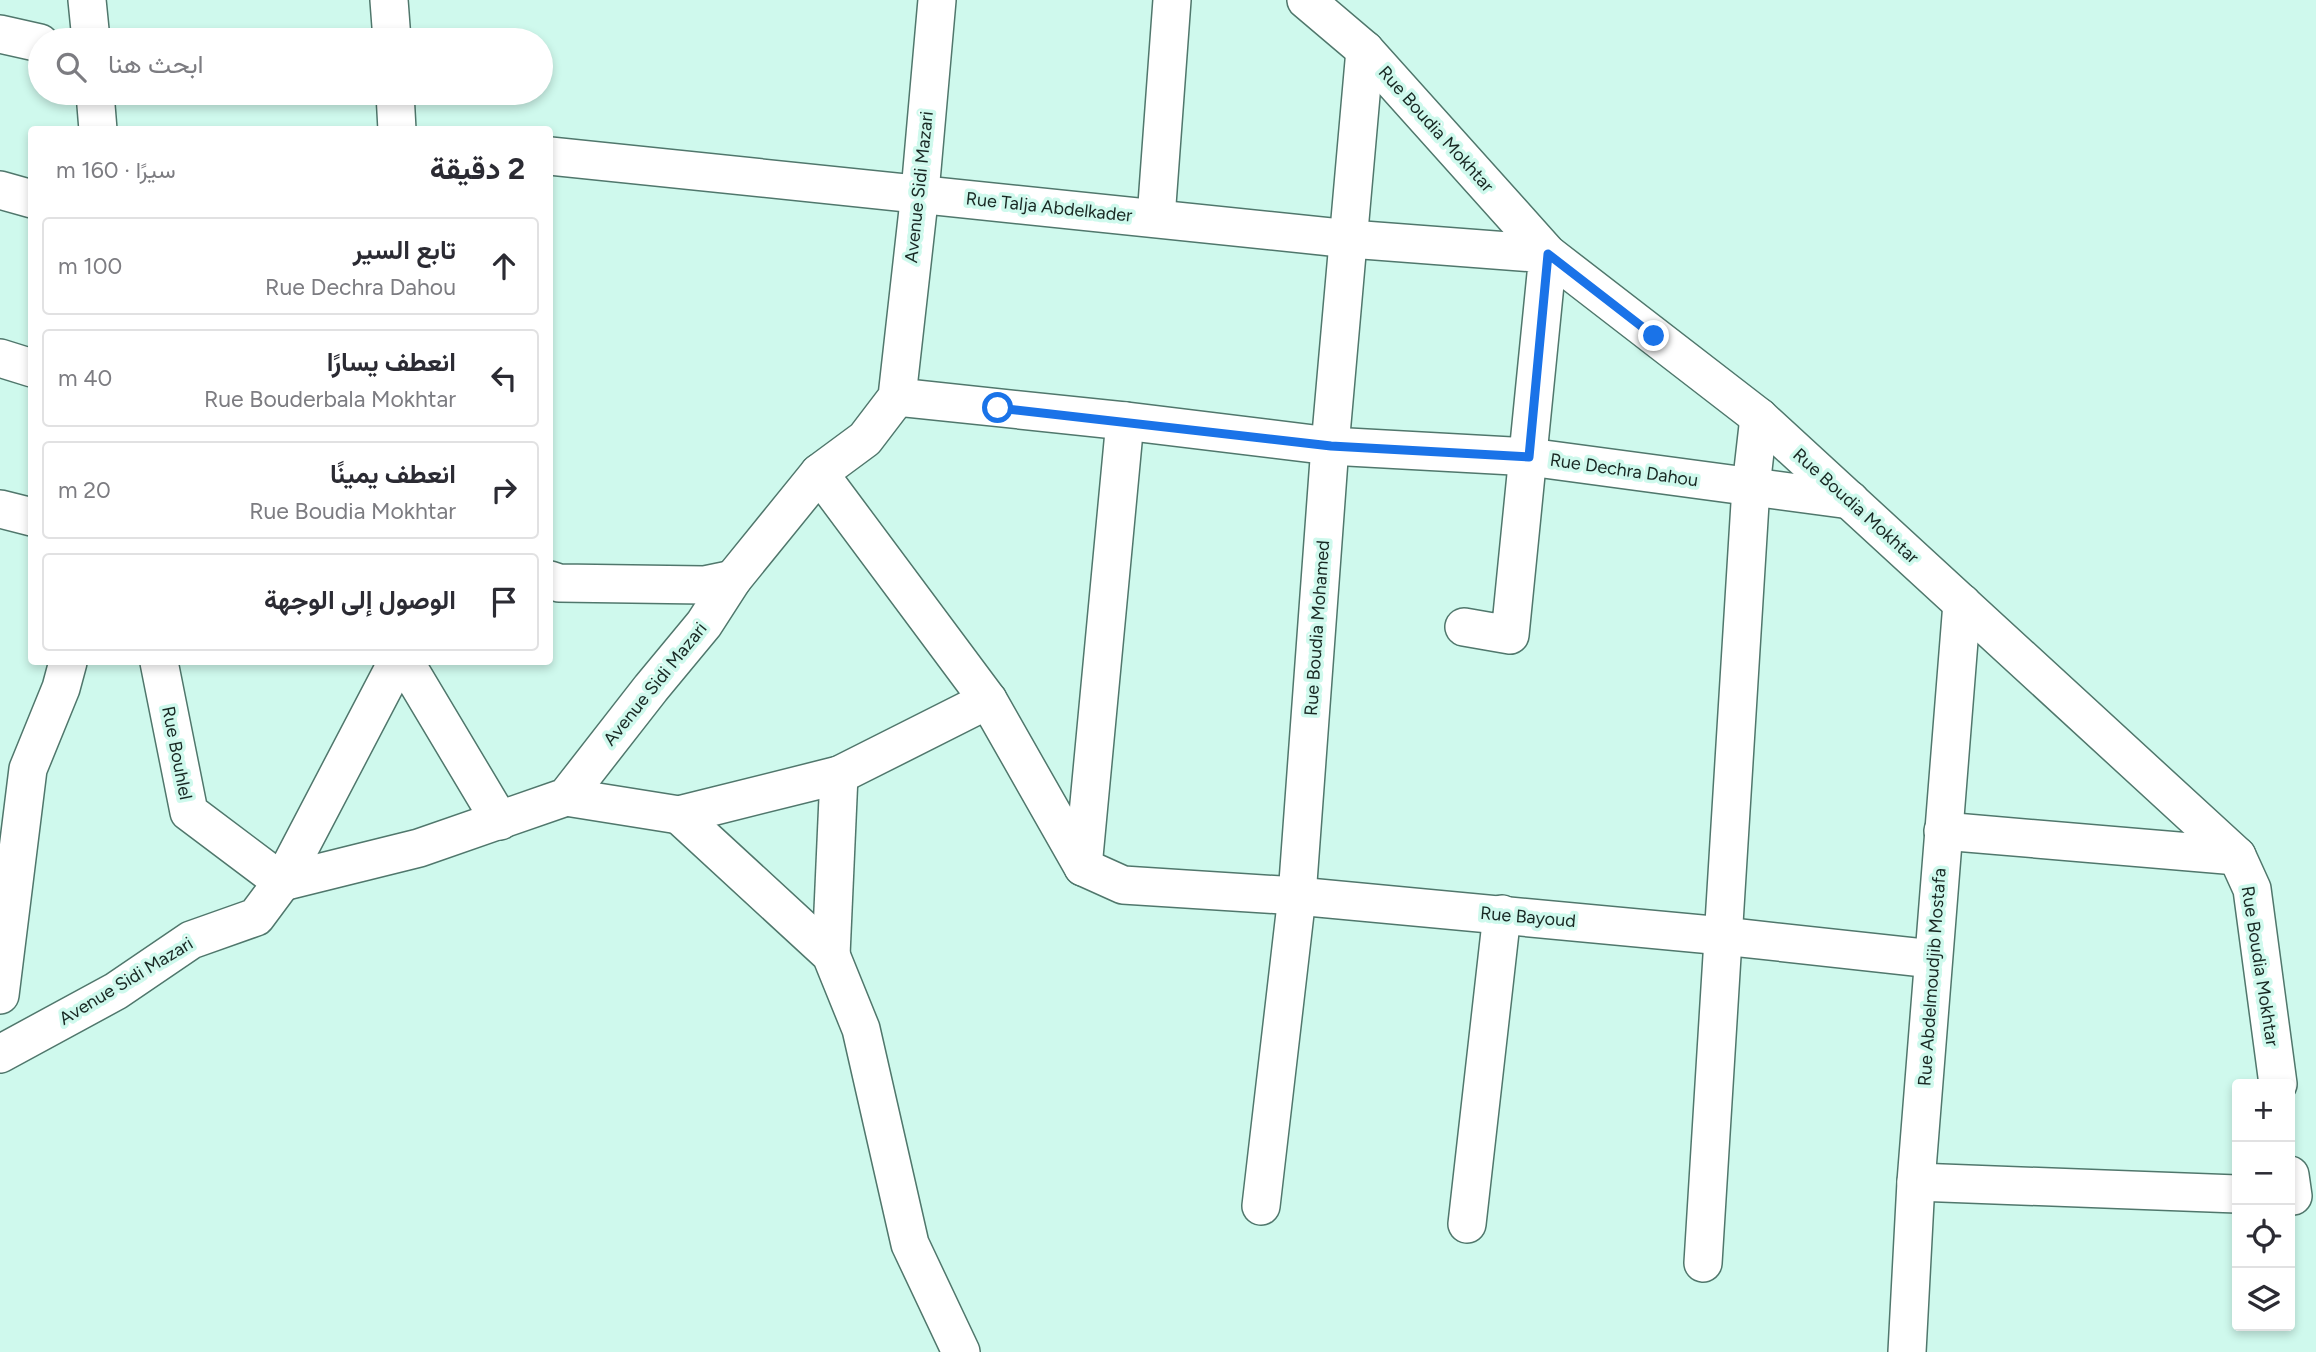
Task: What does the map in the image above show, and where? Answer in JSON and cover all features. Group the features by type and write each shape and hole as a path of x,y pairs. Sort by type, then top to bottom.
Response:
{"street":[{"path":"87,0 90,28"},
{"path":"389,0 390,28"},
{"name":"Avenue Sidi Mazari","path":"566,797 704,624 733,579 820,473 864,439 897,397 920,192 937,0"},
{"path":"1156,218 1172,0"},
{"name":"Rue Boudia Mokhtar","path":"1306,0 1365,50 1548,254 1759,417 2237,856 2252,889 2277,1079"},
{"path":"0,34 28,40"},
{"name":"Rue Boudia Mohamed","path":"1261,1206 1297,895 1331,446 1365,50"},
{"path":"96,105 98,126"},
{"path":"396,105 397,126"},
{"name":"Rue Talja Abdelkader","path":"553,156 920,192 1350,239 1548,254"},
{"path":"0,190 28,198"},
{"path":"1464,627 1510,635 1548,254"},
{"path":"0,358 28,367"},
{"name":"Rue Dechra Dahou","path":"897,397 1331,446 1529,457 1850,500"},
{"path":"1703,1263 1751,487 1759,417"},
{"path":"1083,867 1125,422"},
{"path":"820,473 988,700 1083,867"},
{"path":"0,509 28,516"},
{"path":"553,581 704,585 733,579"},
{"name":"Rue Abdelmoudjib Mostafa","path":"1908,1352 1916,1182 1962,603"},
{"path":"0,995 29,769 61,688 67,665"},
{"name":"Rue Bouhlel","path":"160,665 189,813 282,882"},
{"name":"Avenue Sidi Mazari","path":"0,1055 116,991 191,940 256,917 282,882 395,665"},
{"path":"407,665 500,821"},
{"path":"282,882 419,848 566,797 679,815 839,775 988,700"},
{"path":"839,775 831,955 861,1029 909,1244 961,1352"},
{"path":"679,815 831,955"},
{"path":"1944,831 2237,856"},
{"name":"Rue Bayoud","path":"1083,867 1123,885 1297,895 1933,959"},
{"path":"1467,1224 1502,914"},
{"path":"1916,1182 2232,1194"}],"route":[{"path":"998,408 1331,446 1529,457 1548,254 1654,336"}]}
